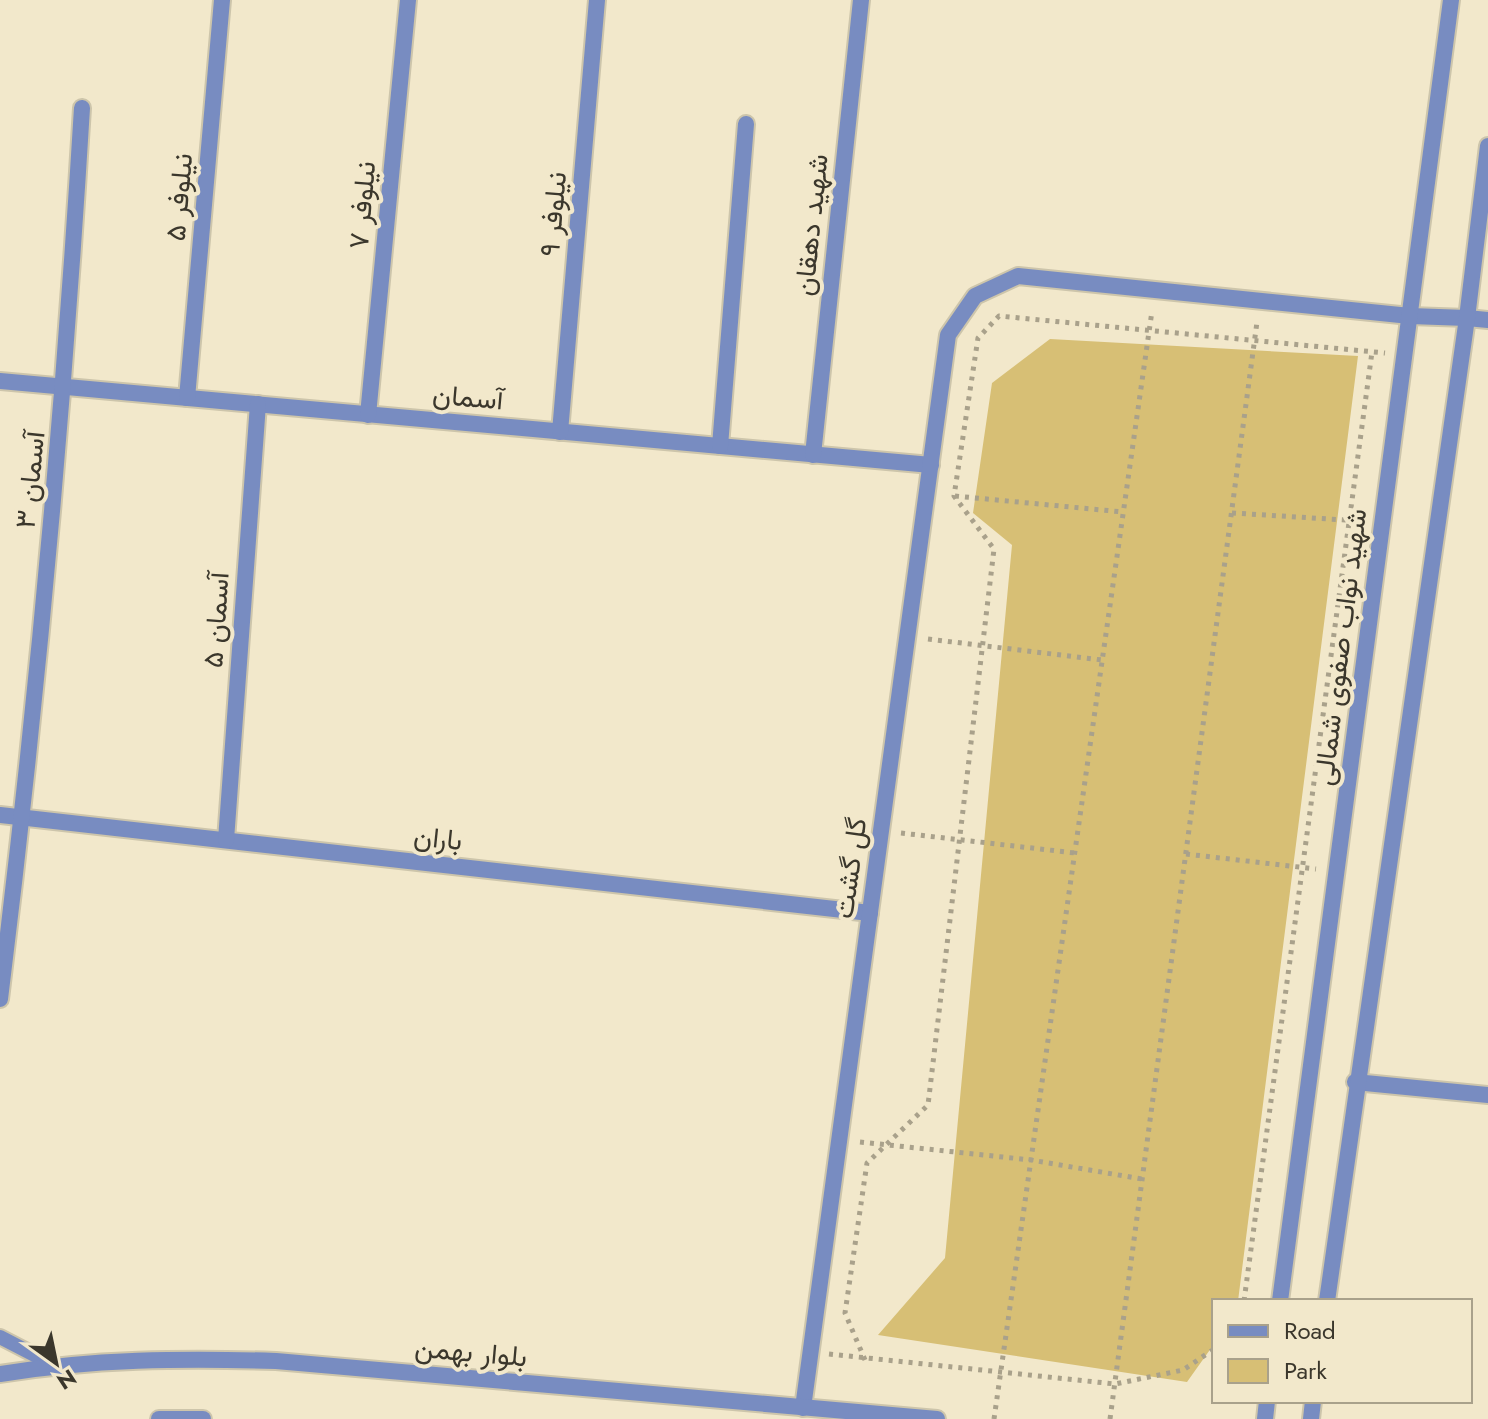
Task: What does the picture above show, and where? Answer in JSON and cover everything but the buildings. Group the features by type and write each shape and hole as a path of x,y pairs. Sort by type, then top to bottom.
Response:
{"street":[{"name":"نیلوفر ۵","path":"187,398 222,0"},
{"name":"نیلوفر ۷","path":"368,415 408,0"},
{"name":"نیلوفر ۹","path":"560,432 597,0"},
{"name":"شهید دهقان","path":"813,455 861,0"},
{"name":"شهید نواب صفوی شمالی","path":"1280,1299 1451,0"},
{"name":"آسمان ۳","path":"0,999 23,817 65,387 82,108"},
{"path":"720,446 746,124"},
{"path":"1327,1299 1355,1082 1467,318 1488,146"},
{"name":"گل گشت","path":"803,1408 948,335 975,296 1018,276 1154,290"},
{"path":"1154,290 1410,316 1488,320"},
{"name":"آسمان","path":"0,381 931,465"},
{"name":"آسمان ۵","path":"226,840 258,404"},
{"name":"باران","path":"0,815 870,913"},
{"path":"1355,1082 1488,1095"},
{"name":"بلوار بهمن","path":"0,1374 54,1365 172,1357 276,1361 937,1419"},
{"path":"159,1419 203,1419"}],"lane":[{"path":"0,1337 54,1365"}],"path":[{"path":"994,1419 1154,290"},
{"path":"1110,1419 1260,301"},
{"path":"865,1360 845,1313 867,1163 928,1105 957,839 994,549 954,496 978,338 999,316 1404,355"},
{"path":"1244,1299 1372,352"},
{"path":"926,494 1123,512"},
{"path":"1231,513 1382,523"},
{"path":"907,636 1102,660"},
{"path":"881,831 1075,853"},
{"path":"1186,854 1337,872"},
{"path":"839,1139 1031,1160 1142,1179"},
{"path":"811,1351 865,1360 1115,1384 1183,1370 1212,1350"}],"green space":[{"path":"1050,339 1358,356 1238,1299 1212,1299 1212,1347 1187,1382 878,1335 945,1258 1012,545 973,513 992,383"}]}
